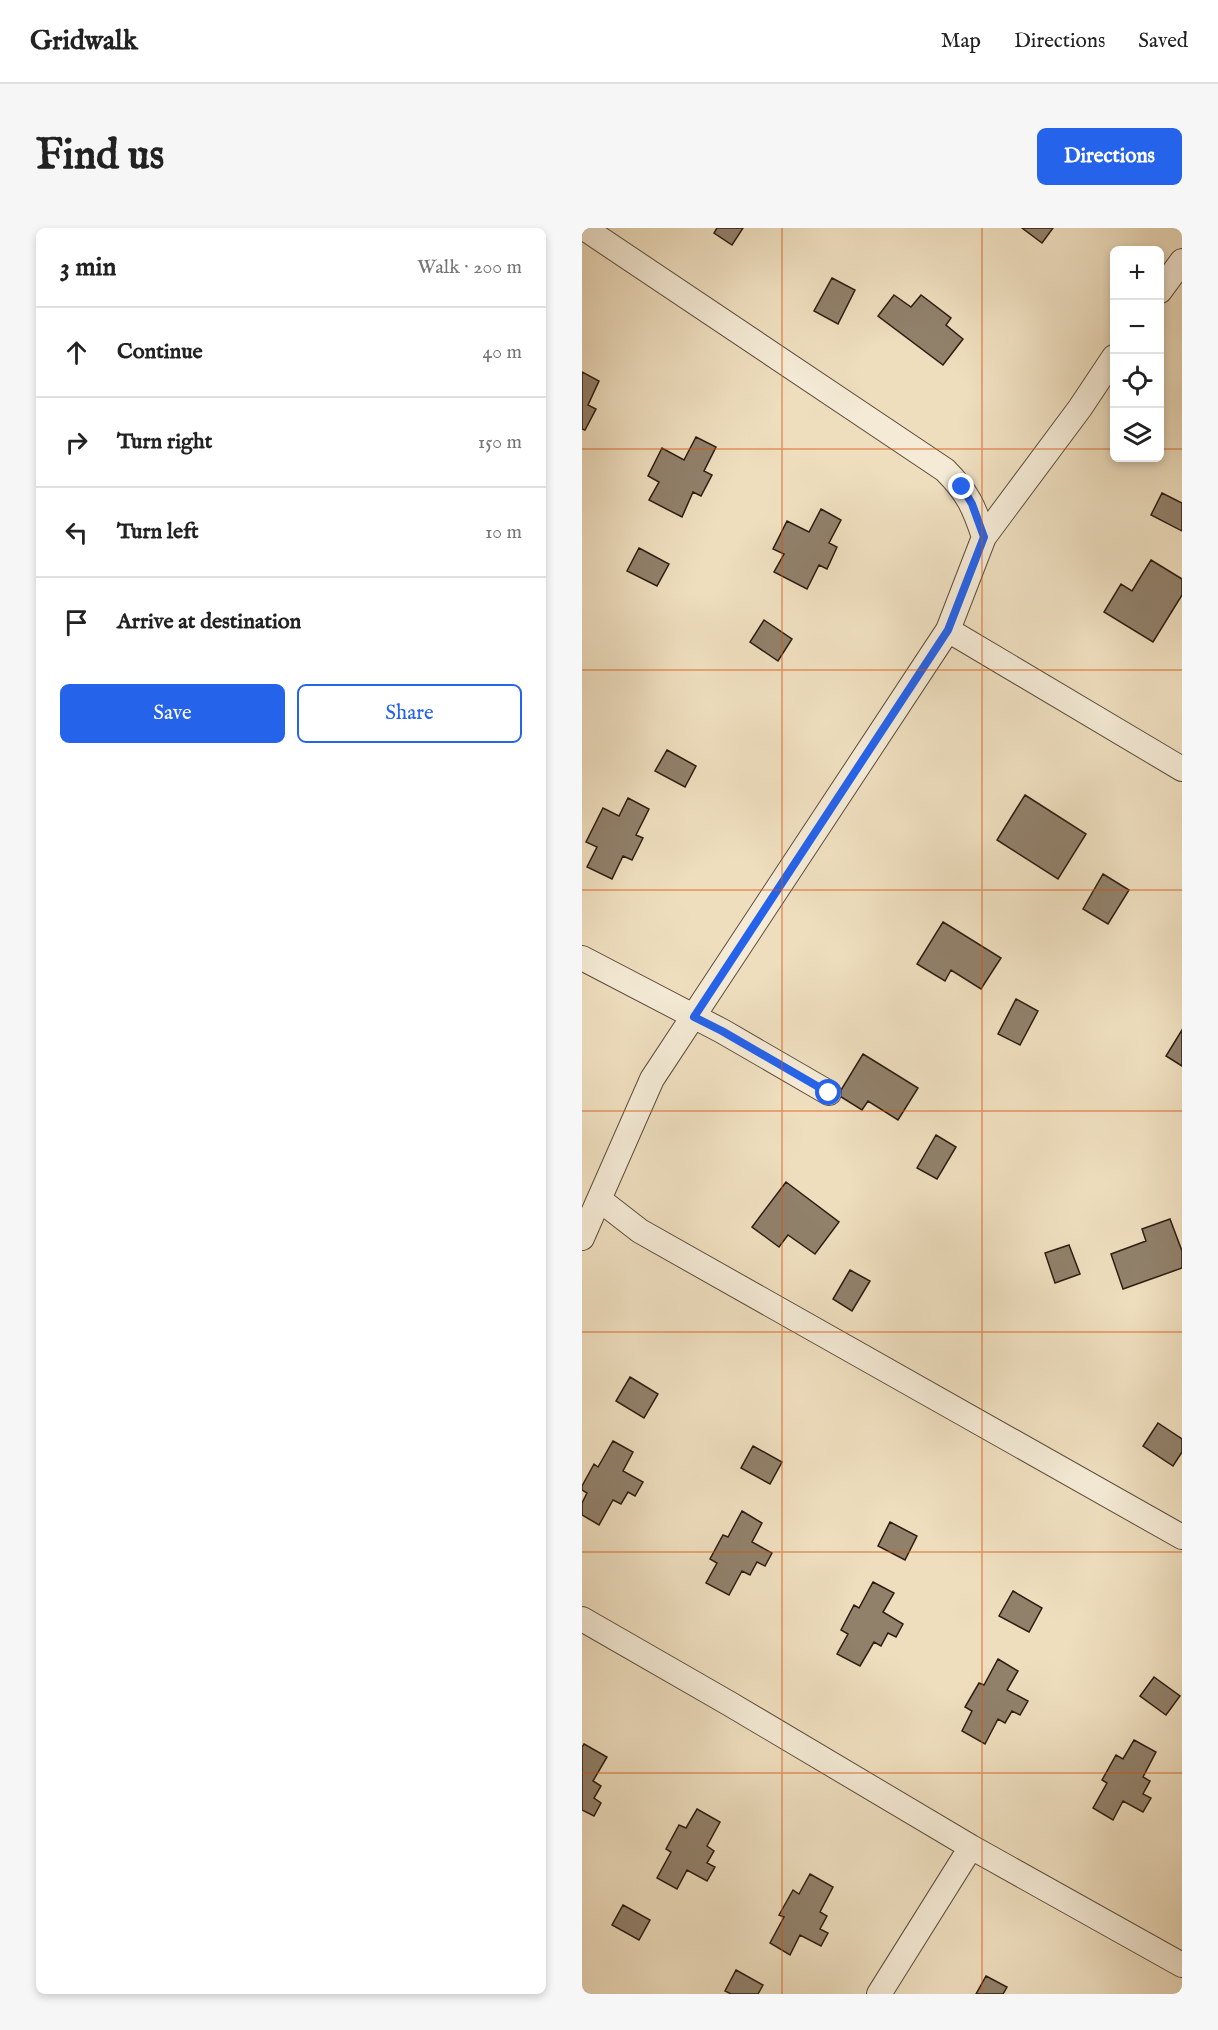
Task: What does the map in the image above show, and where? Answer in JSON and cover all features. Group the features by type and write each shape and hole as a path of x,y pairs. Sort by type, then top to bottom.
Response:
{"street":[{"path":"584,228 945,470 962,487 972,504 984,537"},
{"path":"1164,286 1182,261"},
{"path":"582,1238 652,1079 948,630 984,537 1080,408 1110,363"},
{"path":"948,630 1182,769"},
{"path":"582,958 722,1031 829,1093"},
{"path":"600,1200 640,1231 1182,1536"},
{"path":"582,1619 971,1847 1182,1965"},
{"path":"879,1994 971,1847"}],"building":[{"path":"717,228 743,228 732,245 714,233"},
{"path":"1022,228 1053,228 1042,243"},
{"path":"832,278 855,290 838,324 814,311"},
{"path":"894,295 911,307 921,295 951,318 946,325 963,339 943,365 878,316"},
{"path":"582,372 599,381 588,405 596,409 585,430 582,429"},
{"path":"696,437 716,447 704,471 712,475 701,496 693,492 682,517 649,500 659,482 648,476 662,448 684,460"},
{"path":"1162,493 1182,503 1182,531 1151,515"},
{"path":"821,509 841,520 829,543 837,547 827,569 819,565 807,589 774,572 784,554 773,549 787,521 809,532"},
{"path":"639,548 669,564 657,586 627,571"},
{"path":"1151,560 1182,579 1182,595 1153,642 1104,612 1121,584 1132,591"},
{"path":"764,620 792,639 778,661 750,642"},
{"path":"667,750 696,766 685,787 655,771"},
{"path":"1025,795 1086,834 1058,879 997,840"},
{"path":"628,798 649,809 636,835 643,838 632,860 623,856 612,879 587,867 597,847 586,842 603,808 619,816"},
{"path":"1103,874 1129,890 1108,924 1083,909"},
{"path":"943,922 1001,958 981,989 951,970 945,981 917,964"},
{"path":"1016,999 1038,1011 1020,1045 998,1034"},
{"path":"1182,1030 1182,1066 1166,1056"},
{"path":"863,1054 918,1088 898,1120 868,1101 862,1110 838,1095"},
{"path":"936,1135 956,1147 937,1179 917,1168"},
{"path":"786,1182 839,1222 815,1254 788,1235 779,1247 752,1227"},
{"path":"1170,1219 1182,1251 1182,1268 1123,1289 1111,1254 1146,1241 1142,1229"},
{"path":"1069,1245 1080,1274 1055,1283 1045,1253"},
{"path":"850,1270 870,1281 852,1311 833,1299"},
{"path":"630,1377 658,1394 644,1418 616,1401"},
{"path":"1158,1423 1182,1439 1182,1452 1173,1466 1143,1446"},
{"path":"613,1441 633,1452 623,1471 643,1482 635,1496 628,1492 621,1504 613,1500 599,1525 582,1515 582,1503 587,1493 582,1490 582,1486 594,1464 598,1467"},
{"path":"753,1446 782,1462 770,1484 741,1468"},
{"path":"742,1511 762,1523 752,1542 772,1553 765,1566 757,1562 750,1575 742,1571 729,1595 706,1583 717,1563 710,1559 723,1535 728,1537"},
{"path":"890,1522 917,1536 905,1560 878,1546"},
{"path":"873,1582 894,1593 883,1612 903,1624 896,1637 888,1633 881,1646 874,1642 860,1666 837,1654 848,1634 841,1630 854,1605 859,1608"},
{"path":"1013,1591 1042,1608 1029,1632 999,1616"},
{"path":"998,1659 1018,1671 1007,1690 1028,1701 1020,1715 1012,1711 1005,1723 998,1719 985,1744 962,1731 972,1711 965,1707 979,1683 984,1685"},
{"path":"1154,1677 1180,1696 1166,1715 1140,1696"},
{"path":"1134,1740 1156,1752 1143,1777 1150,1781 1143,1794 1151,1798 1143,1812 1123,1801 1113,1820 1093,1808 1107,1783 1102,1780 1116,1755 1123,1759"},
{"path":"584,1744 607,1757 593,1781 601,1786 594,1798 601,1803 594,1816 582,1810 582,1747"},
{"path":"697,1809 720,1822 707,1846 714,1851 707,1863 715,1867 707,1881 687,1870 677,1889 657,1878 671,1852 666,1849 679,1825 686,1828"},
{"path":"810,1874 833,1887 820,1912 827,1916 820,1929 828,1933 821,1946 800,1935 790,1955 770,1943 784,1917 779,1915 793,1890 799,1894"},
{"path":"623,1905 650,1920 639,1940 612,1925"},
{"path":"736,1970 763,1985 758,1994 731,1994 725,1991"},
{"path":"986,1976 1007,1987 1003,1994 976,1994"}],"route":[{"path":"829,1093 694,1017 948,630 984,537 972,504 962,487"}]}
